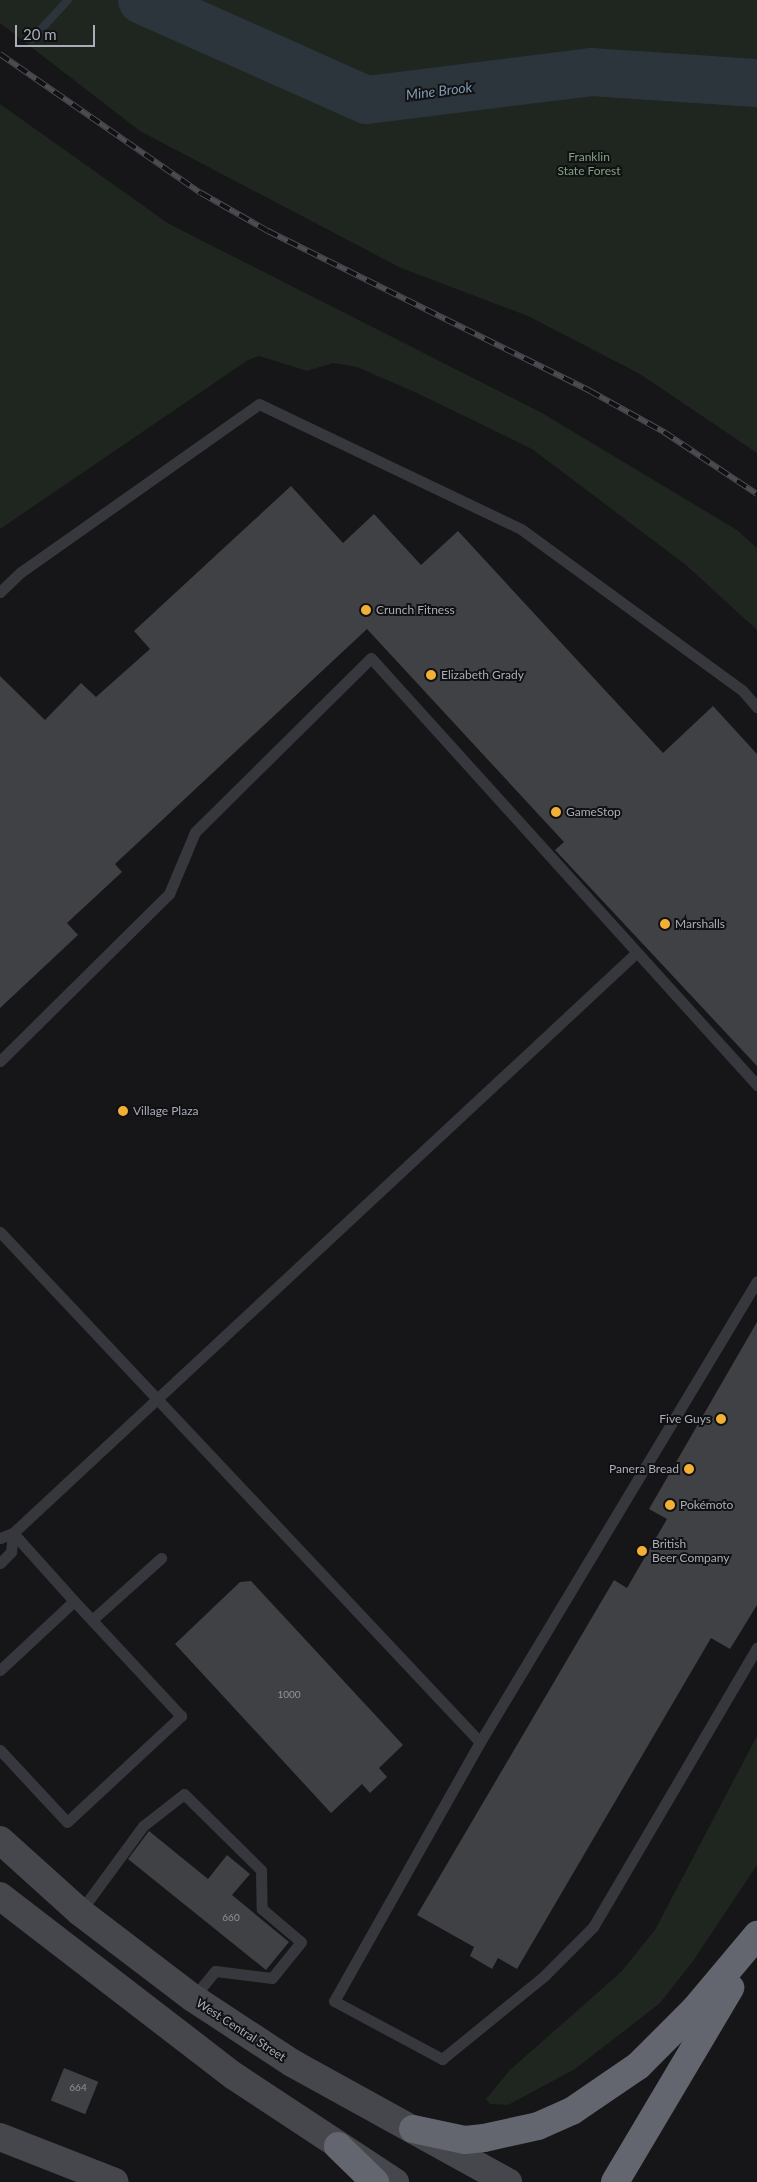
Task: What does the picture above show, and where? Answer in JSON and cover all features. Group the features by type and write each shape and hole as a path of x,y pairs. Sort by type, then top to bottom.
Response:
{"highway":[{"path":"413,2129 465,2140 484,2138 538,2126 572,2111 638,2066 695,2009 757,1935"},
{"path":"615,2182 757,1941"},
{"path":"338,2146 375,2182"}],"main road":[{"name":"West Central Street","path":"0,1840 80,1912 193,1998 292,2063 508,2182"},
{"path":"0,1896 165,2025 338,2146 395,2182"},
{"path":"0,2137 115,2182"}],"lane":[{"path":"0,592 20,572 259,404 521,529 742,690 757,707"},
{"path":"0,1061 169,894 195,832 371,658 635,954 757,1085"},
{"path":"0,1538 13,1533 635,954"},
{"path":"0,1232 156,1400 480,1742"},
{"path":"757,1281 480,1742 334,2000 442,2058 544,1976 593,1927 757,1648"},
{"path":"0,1563 11,1552 13,1533"},
{"path":"0,1750 67,1822 180,1716 13,1533"},
{"path":"92,1620 161,1558"},
{"path":"0,1670 74,1601"},
{"path":"80,1912 142,1826 184,1794 261,1870 262,1909 302,1942 272,1978 215,1971 193,1998"}],"green space":[{"name":"Franklin State Forest","path":"0,0 757,0 757,453 640,374 528,316 401,268 140,131 0,23"},
{"path":"0,104 169,224 542,413 737,530 757,548 757,630 686,565 532,449 417,393 357,367 333,363 307,371 259,356 248,360 0,529"},
{"path":"757,1736 757,1865 693,1961 660,2003 575,2069 508,2105 490,2104 486,2099 510,2070 621,1972 655,1930"}],"building":[{"path":"291,486 343,543 374,514 421,565 458,531 663,753 713,706 757,754 757,1066 555,850 564,842 367,629 115,864 122,872 67,923 78,935 0,1008 0,676 45,720 81,683 96,697 150,649 134,631"},
{"path":"757,1322 757,1605 730,1649 711,1638 517,1969 498,1958 492,1969 470,1956 474,1947 417,1915 614,1580 627,1588 667,1519 649,1509"},
{"path":"251,1581 403,1745 379,1768 387,1777 370,1793 362,1784 331,1813 175,1644 240,1582"},
{"path":"149,1831 208,1879 227,1855 250,1874 232,1895 289,1942 266,1970 128,1859"},
{"path":"64,2068 98,2082 85,2114 51,2100"}],"waterway":[{"path":"32,39 68,0"},
{"name":"Mine Brook","path":"142,0 367,100 591,72 757,83"}],"railway":[{"path":"0,54 201,193 268,231 590,391 664,432 757,494"}],"place":[{"name":"Crunch Fitness","path":"366,610"},
{"name":"Elizabeth Grady","path":"431,675"},
{"name":"GameStop","path":"556,812"},
{"name":"Marshalls","path":"665,924"},
{"name":"Village Plaza","path":"123,1111"},
{"name":"Five Guys","path":"721,1419"},
{"name":"Panera Bread","path":"689,1469"},
{"name":"Pokémoto","path":"670,1505"},
{"name":"British Beer Company","path":"642,1551"}]}
